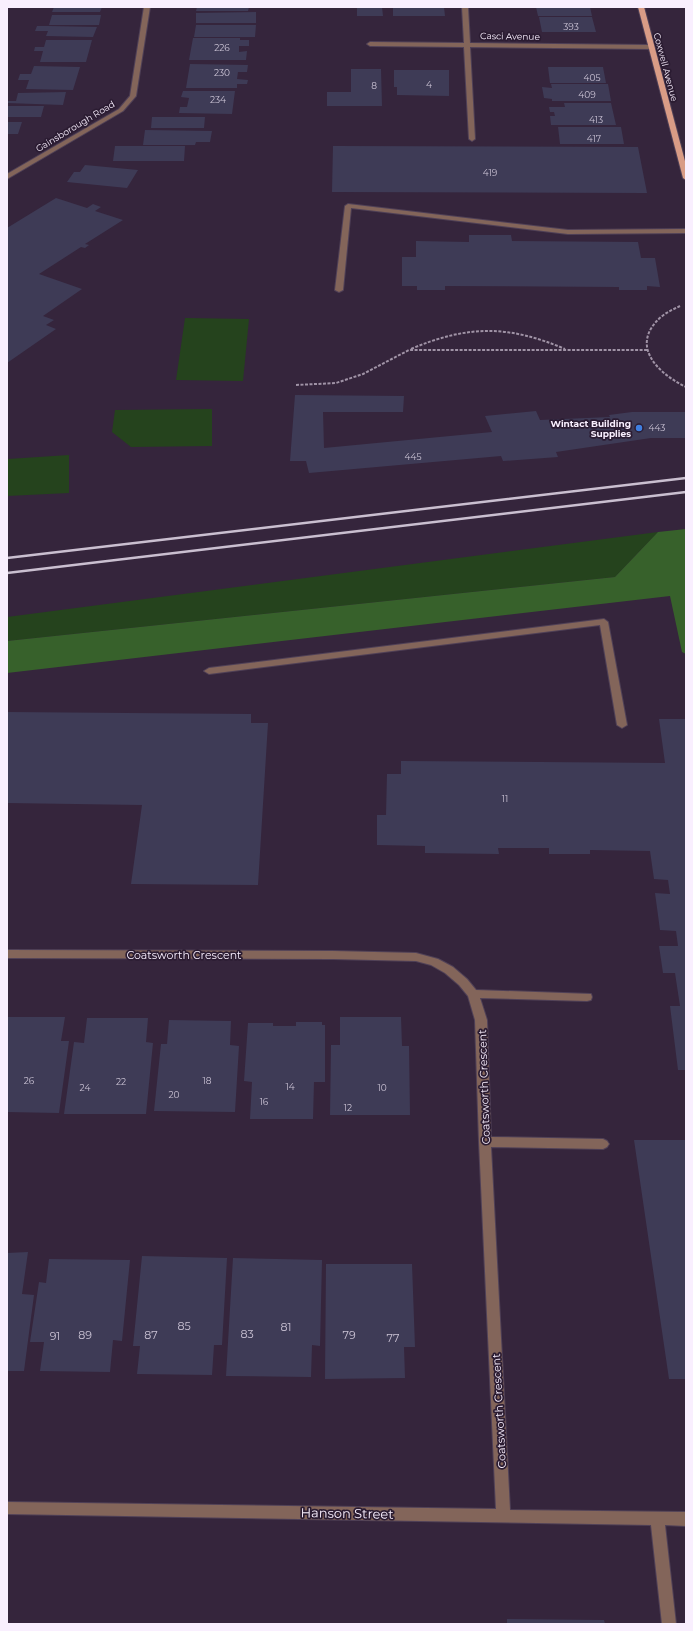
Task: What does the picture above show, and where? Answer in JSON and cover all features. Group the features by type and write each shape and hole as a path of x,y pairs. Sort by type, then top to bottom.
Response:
{"main road":[{"name":"Coxwell Avenue","path":"641,7 650,46 686,178"}],"street":[{"name":"Gainsborough Road","path":"7,177 121,110 128,103 133,96 147,7"},
{"path":"465,7 472,138"},
{"name":"Casci Avenue","path":"370,44 650,46"},
{"path":"339,290 348,206 568,232 686,231"},
{"path":"209,671 604,622 622,725"},
{"name":"Coatsworth Crescent","path":"7,954 333,955 416,957 434,962 449,970 463,982 473,994 481,1020 485,1142 503,1516"},
{"path":"473,994 587,997"},
{"path":"485,1142 603,1144"},
{"name":"Hanson Street","path":"7,1508 686,1519"},
{"path":"657,1518 669,1624"}],"path":[{"path":"680,306 659,318 649,330 646,345 647,350 658,369 675,383 686,387"},
{"path":"296,385 336,383 363,374 433,338 455,332 497,330 527,335 545,340 567,350"},
{"path":"409,350 647,350"}],"green space":[{"path":"185,318 249,319 243,381 176,380"},
{"path":"212,409 212,446 131,447 112,432 115,410"},
{"path":"69,455 69,493 7,496 8,459"},
{"path":"686,529 686,654 682,652 670,596 7,673 7,641 615,577 658,532"},
{"path":"658,532 615,577 7,641 7,617"}],"building":[{"path":"54,7 102,7 100,12 52,12"},
{"path":"197,7 249,7 248,11 196,11"},
{"path":"357,7 382,7 383,16 357,16"},
{"path":"393,7 444,7 445,16 393,16"},
{"path":"536,7 590,7 592,16 538,16"},
{"path":"256,12 256,23 196,23 196,13"},
{"path":"52,15 101,15 99,25 49,25"},
{"path":"539,17 592,17 596,32 542,32"},
{"path":"196,25 256,25 255,37 194,37"},
{"path":"37,26 97,27 93,37 46,36 48,31 35,31"},
{"path":"193,38 240,38 240,40 249,40 249,46 239,46 239,52 247,51 246,60 189,60"},
{"path":"46,40 92,40 86,62 40,62 43,51 34,51 35,47 44,47"},
{"path":"190,64 248,65 247,72 238,72 237,79 248,80 247,84 237,84 237,88 186,88"},
{"path":"34,66 80,67 73,90 26,89 29,80 18,80 20,74 31,74"},
{"path":"548,67 603,67 606,83 550,83"},
{"path":"351,69 381,69 382,106 327,106 327,92 351,92"},
{"path":"394,70 449,70 449,96 397,95 397,87 394,87"},
{"path":"551,84 608,84 611,101 552,101 552,99 544,98 542,87 552,88"},
{"path":"183,91 235,91 232,114 179,113 180,107 187,107 189,98 181,97"},
{"path":"66,92 63,105 7,103 7,101 16,101 18,93"},
{"path":"564,103 611,103 616,125 551,125 550,116 555,116 554,112 550,112 549,107 565,107"},
{"path":"7,106 44,106 41,117 7,117"},
{"path":"152,117 205,117 204,128 151,128"},
{"path":"7,122 22,122 18,134 7,134"},
{"path":"558,127 621,127 624,144 560,144"},
{"path":"145,130 212,131 210,142 196,142 195,145 143,145"},
{"path":"115,146 185,146 184,161 113,161"},
{"path":"333,146 638,147 647,193 332,192"},
{"path":"85,165 138,170 127,188 67,182 74,172 80,172"},
{"path":"56,198 87,208 93,204 101,207 95,211 123,220 85,244 89,245 85,248 81,247 39,274 82,289 43,316 54,320 46,325 56,329 7,363 7,228"},
{"path":"469,235 511,235 512,241 638,242 641,258 655,258 660,287 647,286 647,290 619,290 619,287 445,286 445,290 417,290 417,286 402,286 402,257 416,257 416,241 469,242"},
{"path":"295,395 404,396 403,412 323,412 324,448 492,432 485,416 536,411 540,420 610,417 609,415 632,412 686,412 686,438 651,438 556,452 558,457 503,461 501,456 309,473 306,461 290,461"},
{"path":"7,712 251,714 251,723 268,723 258,885 131,884 142,805 7,803"},
{"path":"659,719 686,719 686,1070 678,1070 670,1006 680,1006 675,973 663,973 659,946 678,946 676,931 660,930 655,893 670,894 668,880 654,879 650,851 590,850 590,854 549,854 549,848 498,848 499,854 425,853 425,846 377,845 377,815 386,815 387,774 401,774 401,761 665,763"},
{"path":"7,1017 65,1017 61,1041 69,1041 59,1113 7,1112"},
{"path":"340,1017 401,1017 402,1046 409,1046 410,1115 330,1115 331,1045 340,1045"},
{"path":"87,1018 148,1018 146,1042 153,1043 146,1114 64,1114 74,1042 84,1043"},
{"path":"169,1020 231,1021 230,1045 239,1046 235,1112 154,1111 161,1044 167,1044"},
{"path":"296,1022 322,1022 322,1025 325,1025 325,1082 314,1082 313,1119 250,1119 252,1082 244,1081 248,1023 273,1023 273,1026 296,1026"},
{"path":"634,1140 686,1140 686,1379 669,1379"},
{"path":"28,1252 22,1294 34,1295 24,1371 7,1371 7,1253"},
{"path":"142,1256 227,1258 222,1345 214,1345 212,1375 137,1374 140,1346 133,1346"},
{"path":"233,1258 322,1260 320,1346 312,1345 311,1377 226,1376"},
{"path":"49,1259 130,1260 122,1341 113,1340 110,1372 40,1371 44,1342 30,1342 39,1282 46,1283"},
{"path":"326,1264 412,1264 415,1347 404,1347 405,1378 325,1379"},
{"path":"507,1619 604,1620 605,1624 507,1624"}],"railway":[{"path":"7,558 686,478"},
{"path":"7,573 686,492"}],"place":[{"name":"Wintact Building Supplies","path":"639,428"}]}
